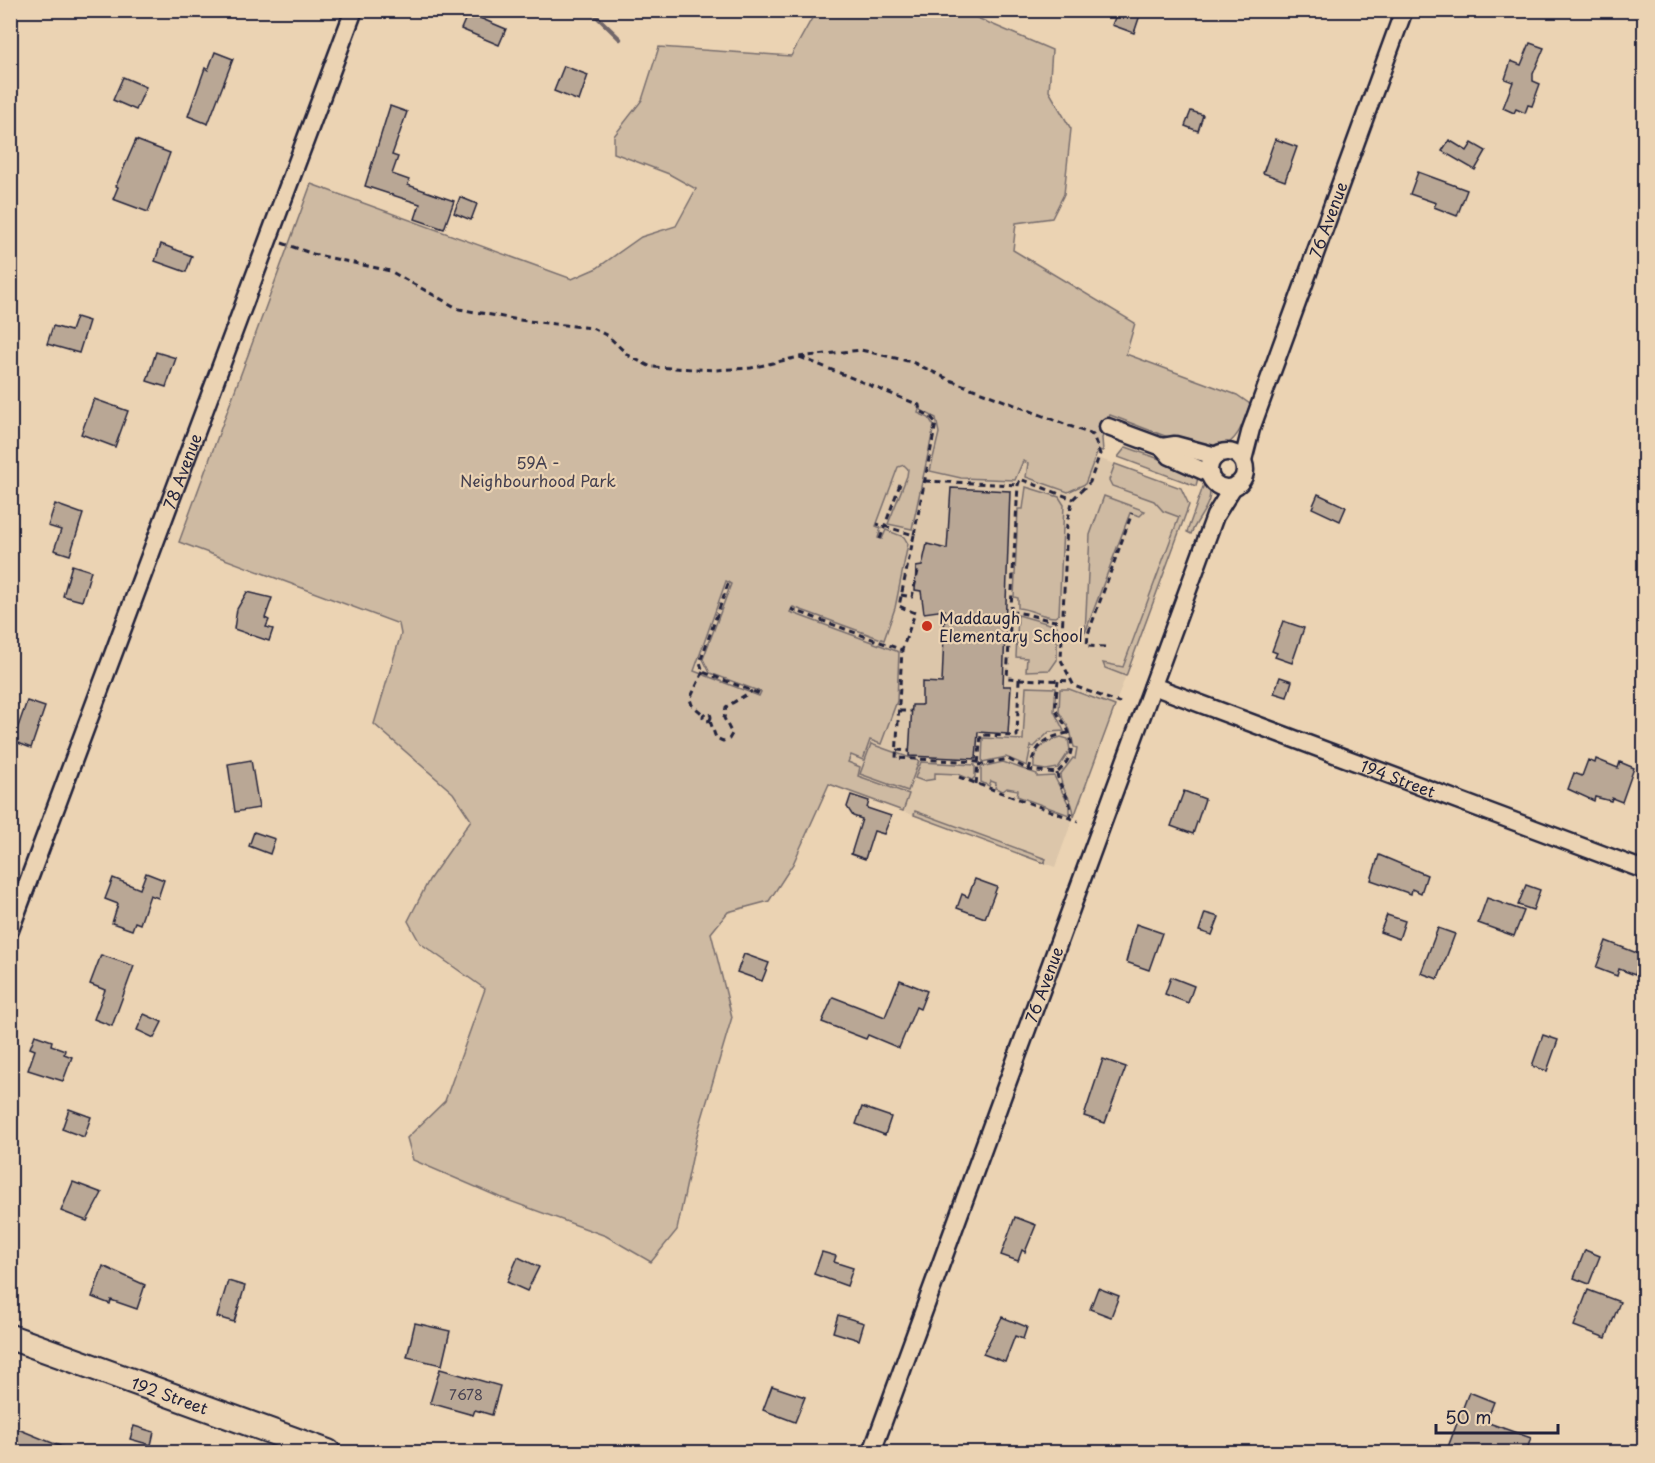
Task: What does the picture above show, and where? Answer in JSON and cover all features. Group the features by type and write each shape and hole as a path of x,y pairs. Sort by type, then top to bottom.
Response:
{"main road":[{"name":"192 Street","path":"10,1337 328,1452"}],"street":[{"name":"78 Avenue","path":"10,930 354,10"},
{"name":"76 Avenue","path":"1230,456 1251,429 1404,10"},
{"path":"1108,427 1162,447 1170,456 1221,482 1243,478 1245,469 1230,456 1175,445 1162,447"},
{"path":"1221,482 1210,464 1230,456"},
{"name":"76 Avenue","path":"872,1452 1215,516 1221,482"},
{"name":"194 Street","path":"1153,686 1644,870"}],"path":[{"path":"270,239 313,254 390,271 459,309 519,320 592,328 608,336 634,360 651,367 715,370 751,368 799,357 861,350 912,362 950,380 1093,435 1100,454 1090,482 1073,499 1067,522 1061,660 1074,686 1120,703"},
{"path":"799,357 919,405 920,411 934,419 936,428 899,606 915,613 902,650 896,758 979,764 1008,759 1029,770 1057,773"},
{"path":"1071,681 1005,678 1020,479 1073,499"},
{"path":"925,481 1018,485"},
{"path":"880,539 900,484"},
{"path":"1105,648 1087,646 1088,634 1132,513"},
{"path":"877,524 914,535"},
{"path":"901,595 912,597 918,571"},
{"path":"728,584 700,662 703,672 690,699 692,705 704,715 710,714 716,738 723,741 729,739 732,734 724,718 726,707 752,691"},
{"path":"791,609 902,650"},
{"path":"1010,612 1027,612 1044,620 1061,621"},
{"path":"703,672 760,694"},
{"path":"976,784 981,735 1017,736 1018,679"},
{"path":"1057,773 1072,754 1069,733 1056,709 1058,681"},
{"path":"899,711 911,711"},
{"path":"1029,770 1033,753 1041,743 1058,735 1069,733"},
{"path":"897,750 910,751"},
{"path":"1057,773 1060,787 1070,803 1070,818"},
{"path":"958,777 1078,821"}],"shaded area":[{"name":"Maddaugh Elementary School","path":"810,354 1181,488 1189,505 1055,867 740,752 694,671"}],"green space":[{"name":"59A - Neighbourhood Park","path":"816,11 961,11 1052,50 1049,91 1071,129 1064,194 1052,218 1016,223 1013,250 1135,323 1126,354 1237,395 1250,404 1243,424 1232,441 1220,448 1211,449 1183,442 1110,415 1102,438 1103,451 1098,450 1085,484 1068,492 1026,477 1028,463 1023,461 1015,480 961,478 930,471 939,433 936,418 919,409 918,413 929,418 934,426 912,529 888,524 907,476 908,469 904,465 898,467 876,526 881,528 878,538 882,539 886,530 904,537 908,544 895,608 884,640 793,607 790,612 899,652 897,701 881,744 870,740 863,760 851,755 848,762 860,767 858,776 909,794 903,811 829,784 793,864 769,901 728,912 711,933 732,1017 697,1135 677,1230 651,1262 606,1236 499,1197 413,1160 407,1138 445,1101 485,989 420,943 408,921 429,880 471,820 453,793 374,724 401,634 399,624 179,542 311,184 572,279 597,268 641,237 676,226 696,189 669,174 614,153 614,136 642,100 659,47 791,56","holes":["726,581 731,584 703,659 710,673 761,692 759,696 694,671"]},
{"path":"1126,447 1199,473 1196,486 1118,457"},
{"path":"1115,464 1181,488 1189,505 1126,676 1105,668 1103,663 1123,667 1179,517 1163,511 1154,501 1112,486 1109,480"},
{"path":"1208,482 1210,496 1191,534 1187,532 1204,484"},
{"path":"1026,487 1059,497 1064,505 1059,614 1055,617 1018,608 1018,598 1014,597 1018,509 1023,509"},
{"path":"1104,496 1145,511 1140,516 1130,513 1085,633 1090,535"},
{"path":"1018,615 1057,626 1057,660 1050,670 1026,671 1027,658 1016,657"},
{"path":"1026,687 1056,688 1054,711 1064,731 1049,732 1034,747 1031,746 1027,766 1006,757 982,762 983,738 1023,740"},
{"path":"1060,689 1069,689 1115,706 1074,817 1072,805 1060,775 1073,758 1075,759 1077,748 1074,747 1070,730 1059,712"},
{"path":"1061,737 1068,739 1070,750 1058,768 1046,770 1034,768 1035,756 1040,748 1049,741"},
{"path":"871,744 919,761 908,791 860,774"},
{"path":"921,762 975,765 975,777 972,780 958,774 935,773 935,779 923,781 915,778"},
{"path":"1003,762 1037,774 1037,777 1054,776 1069,805 1069,815 1017,796 1018,790 1007,788 1003,791 995,788 996,783 991,781 989,786 981,782 981,767"},
{"path":"915,811 1046,859 1044,863 914,815"}],"building":[{"path":"1118,10 1140,15 1134,33 1112,25"},
{"path":"468,13 506,29 499,45 461,29"},
{"path":"1530,43 1544,48 1533,74 1533,81 1540,84 1532,106 1528,105 1525,113 1516,109 1514,113 1503,108 1513,82 1505,79 1511,61 1521,65"},
{"path":"215,52 233,59 208,124 188,116 205,68 208,70"},
{"path":"564,66 588,75 579,101 554,91"},
{"path":"123,77 146,87 136,110 113,100"},
{"path":"390,106 407,112 392,155 398,157 392,174 409,180 408,185 454,201 444,229 415,219 420,204 365,186"},
{"path":"1191,111 1203,115 1198,131 1185,126"},
{"path":"1275,139 1297,147 1285,181 1263,173"},
{"path":"136,140 170,153 148,212 113,199 118,187 116,186"},
{"path":"1449,140 1467,151 1472,143 1486,151 1475,170 1442,151"},
{"path":"1418,172 1467,190 1457,216 1434,207 1436,203 1410,194"},
{"path":"460,197 477,204 471,220 454,213"},
{"path":"161,244 192,256 186,272 155,261"},
{"path":"76,317 89,321 79,353 47,344 53,326 71,331"},
{"path":"156,352 176,358 166,387 147,381"},
{"path":"94,399 128,411 115,447 81,434"},
{"path":"951,488 1010,491 1003,686 1011,686 1008,734 978,732 976,759 909,756 912,705 922,705 922,682 942,683 945,610 924,613 921,591 915,590 916,567 922,566 927,544 947,549"},
{"path":"1318,494 1346,507 1340,521 1312,508"},
{"path":"55,504 83,514 70,555 54,550 61,530 48,526"},
{"path":"72,565 91,571 82,601 63,596"},
{"path":"247,592 272,598 265,618 269,620 266,627 273,629 269,641 234,629 237,609"},
{"path":"1283,621 1304,628 1292,663 1275,657 1277,653 1272,651"},
{"path":"1280,677 1292,681 1287,697 1274,693"},
{"path":"27,701 45,707 31,748 13,741"},
{"path":"1596,759 1618,768 1620,762 1634,768 1622,802 1612,798 1611,801 1595,797 1594,801 1568,789 1574,773 1582,776 1588,760 1595,763"},
{"path":"251,760 259,808 235,812 228,764"},
{"path":"1184,791 1205,799 1193,834 1171,826"},
{"path":"851,795 869,801 867,808 891,816 884,834 874,831 865,859 851,854 862,819 853,816 847,807"},
{"path":"254,832 275,839 270,854 249,846"},
{"path":"1379,855 1427,875 1421,893 1412,889 1411,894 1371,880"},
{"path":"146,873 164,880 158,898 150,895 140,924 135,922 132,930 112,923 118,904 105,899 113,878 140,889"},
{"path":"975,879 997,887 985,918 957,908 962,894 968,897"},
{"path":"1526,885 1540,890 1533,910 1518,905"},
{"path":"1487,898 1524,911 1514,936 1478,923"},
{"path":"1205,913 1219,917 1212,935 1199,931"},
{"path":"1387,915 1405,921 1399,939 1380,932"},
{"path":"1136,924 1162,933 1149,970 1126,962"},
{"path":"1438,928 1455,934 1438,979 1421,973"},
{"path":"1606,941 1642,955 1635,975 1619,969 1617,976 1596,968"},
{"path":"744,954 769,963 762,981 737,972"},
{"path":"101,955 134,966 112,1026 94,1019 105,990 90,984"},
{"path":"1171,977 1194,986 1188,1003 1165,994"},
{"path":"900,980 927,991 920,1009 916,1007 899,1048 868,1035 866,1039 822,1022 833,997 885,1017"},
{"path":"144,1014 162,1022 154,1038 137,1030"},
{"path":"35,1035 52,1041 51,1045 65,1050 64,1054 72,1057 63,1081 28,1070 35,1050 30,1048"},
{"path":"1543,1035 1558,1040 1547,1071 1532,1066"},
{"path":"1103,1059 1126,1067 1105,1123 1084,1116"},
{"path":"862,1107 891,1117 885,1135 856,1124"},
{"path":"69,1109 91,1117 84,1137 62,1129"},
{"path":"73,1182 102,1193 87,1221 61,1211"},
{"path":"1015,1217 1036,1225 1025,1252 1022,1250 1018,1261 1001,1255"},
{"path":"1585,1250 1600,1256 1589,1284 1574,1278"},
{"path":"822,1252 836,1256 834,1262 853,1268 847,1286 814,1274"},
{"path":"518,1257 539,1267 527,1291 507,1282"},
{"path":"103,1266 145,1285 137,1309 111,1300 110,1304 92,1297"},
{"path":"228,1281 245,1286 234,1322 217,1317"},
{"path":"1098,1288 1119,1296 1111,1317 1090,1309"},
{"path":"1588,1290 1620,1302 1606,1338 1574,1326"},
{"path":"838,1315 864,1323 859,1340 833,1332"},
{"path":"1002,1317 1027,1327 1023,1339 1015,1336 1005,1362 983,1354"},
{"path":"415,1323 450,1331 442,1365 407,1357"},
{"path":"440,1369 500,1386 492,1415 475,1410 473,1415 430,1403"},
{"path":"772,1386 805,1397 795,1422 763,1410"},
{"path":"1469,1392 1494,1402 1486,1422 1531,1438 1526,1452 1446,1452"},
{"path":"134,1426 154,1432 151,1445 130,1439"},
{"path":"18,1429 72,1451 72,1452 10,1452"}],"waterway":[{"path":"590,10 620,39"}],"place":[{"name":"Maddaugh Elementary School","path":"927,626"}]}
